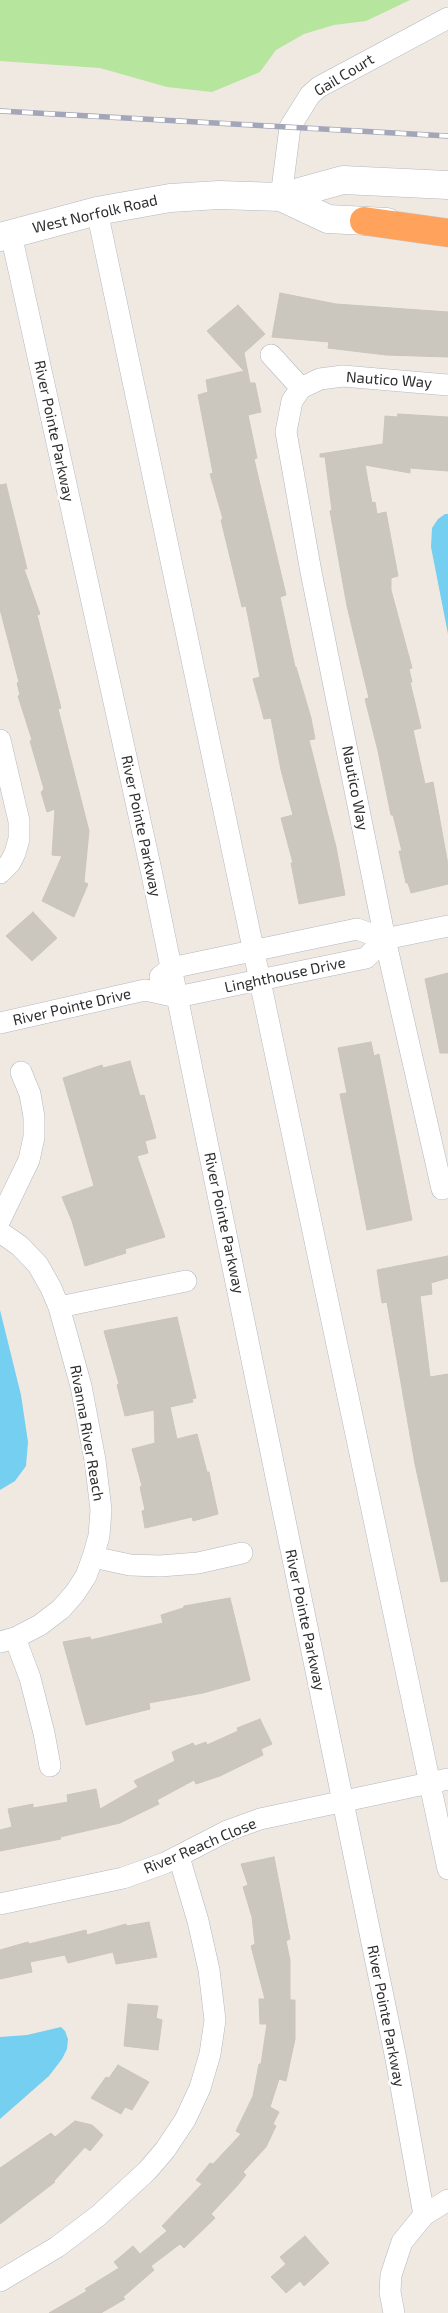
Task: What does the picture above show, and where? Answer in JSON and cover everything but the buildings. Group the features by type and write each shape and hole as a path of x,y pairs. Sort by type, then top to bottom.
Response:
{"highway":[{"path":"364,221 448,233"}],"street":[{"name":"Gail Court","path":"281,197 290,128 310,95 319,87 448,18"},
{"name":"West Norfolk Road","path":"5,236 97,210 170,198 219,195 281,197 342,180 448,185"},
{"name":"West Norfolk Road","path":"281,197 328,219 448,225"},
{"path":"97,210 260,980 439,1781 448,1869"},
{"name":"River Pointe Parkway","path":"5,236 178,997 396,2059 424,2215"},
{"path":"271,355 301,388"},
{"name":"Nautico Way","path":"442,1188 440,1141 385,939 311,572 286,432 292,401 301,388 320,379 343,376 448,385"},
{"path":"0,740 19,821 19,830 15,853 0,873"},
{"path":"385,939 448,926"},
{"name":"Linghthouse Drive","path":"178,997 366,958 385,939 357,929 254,949"},
{"name":"River Pointe Drive","path":"145,990 171,968 254,949"},
{"name":"River Pointe Drive","path":"0,1023 145,990 178,997"},
{"path":"0,1220 29,1160 34,1137 34,1118 30,1094 21,1072"},
{"name":"Rivanna River Reach","path":"0,1232 20,1246 38,1265 59,1307 81,1386 95,1460 101,1510 99,1536 94,1557 86,1576 75,1593 60,1609 40,1625 7,1640"},
{"path":"59,1307 186,1281"},
{"path":"94,1557 130,1565 160,1566 198,1563 242,1553"},
{"path":"7,1640 30,1678 50,1766"},
{"name":"River Reach Close","path":"0,1904 123,1878 179,1857 227,1831 260,1819 342,1800 439,1781"},
{"path":"0,2281 57,2247 98,2216 147,2171 165,2150 185,2120 200,2088 210,2054 215,2020 209,1970 198,1921 179,1857"},
{"path":"392,2312 391,2275 395,2258 402,2242 411,2227 424,2215 448,2200"}],"green space":[{"path":"0,0 410,0 366,21 334,25 304,34 276,50 260,72 212,92 167,87 100,68 0,61"}],"water":[{"path":"448,514 448,634 431,547 432,528 438,519"},
{"path":"0,1310 21,1395 28,1442 26,1466 15,1481 0,1490"},
{"path":"61,2027 68,2039 67,2049 62,2059 49,2076 0,2119 0,2037 27,2035"}],"railway":[{"path":"0,111 448,136"}]}
